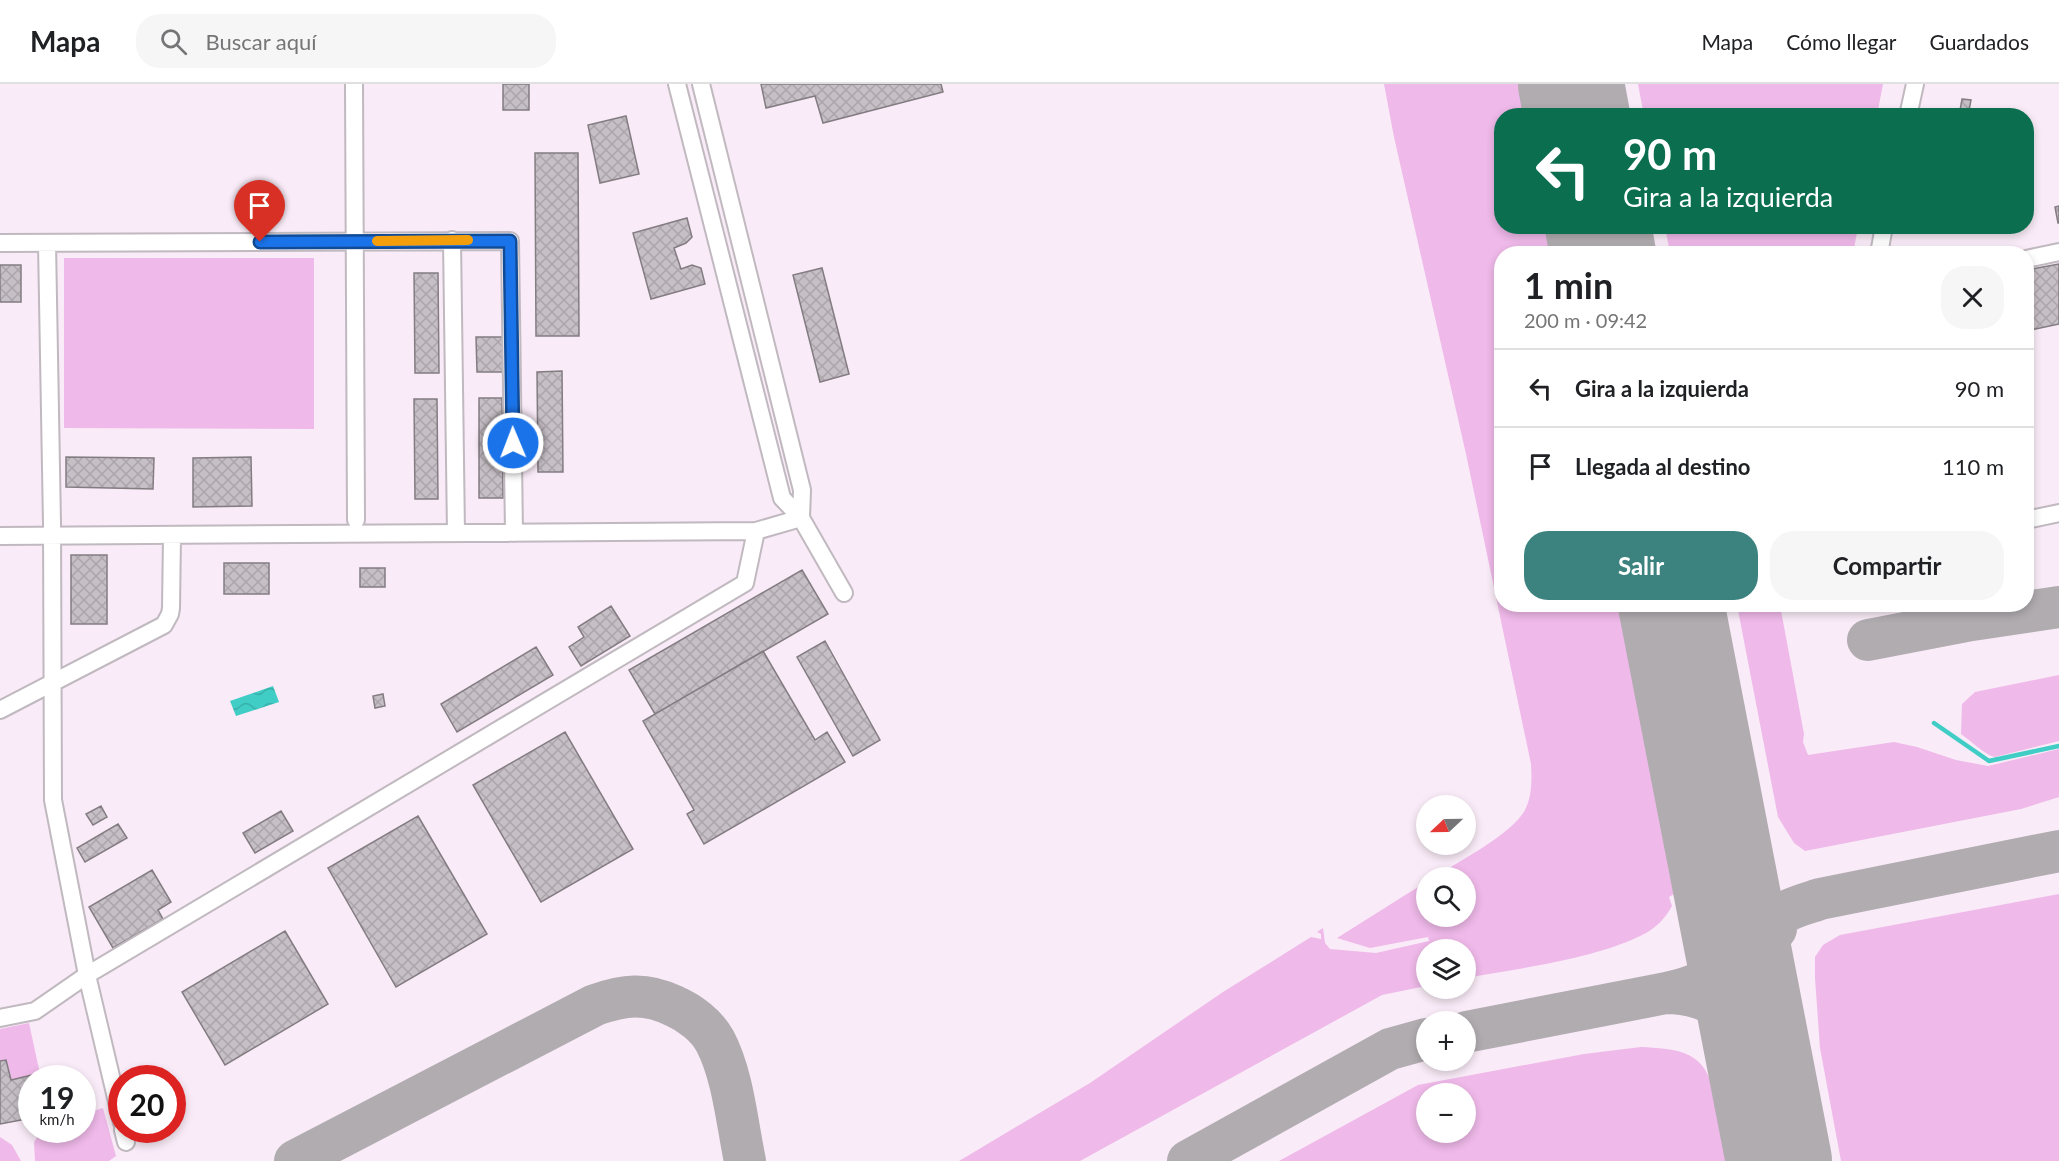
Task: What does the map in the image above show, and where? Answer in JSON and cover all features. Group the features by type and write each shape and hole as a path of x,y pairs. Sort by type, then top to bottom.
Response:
{"lane":[{"path":"354,84 356,520"},
{"path":"677,84 782,498 801,518 844,592"},
{"path":"701,84 802,490 801,518"},
{"path":"1910,108 1915,84"},
{"path":"716,238 737,232"},
{"path":"452,240 456,533"},
{"path":"0,243 510,241 514,532"},
{"path":"47,243 53,800 87,975 108,1065"},
{"path":"2034,257 2059,252"},
{"path":"2034,518 2059,513"},
{"path":"0,536 756,531 801,518"},
{"path":"0,1018 35,1011 87,975 745,583 756,531"},
{"path":"0,710 164,625 171,608 172,536"}],"shaded area":[{"path":"0,84 2059,84 2059,1161 0,1161"},
{"path":"1384,84 1524,84 1529,108 1494,108 1494,234 1553,234 1556,246 1494,246 1494,588"},
{"path":"1638,84 1883,84 1878,108 1642,108"},
{"path":"1666,234 1857,234 1854,246 1669,246"},
{"path":"64,258 314,258 314,429 64,428"},
{"path":"1499,612 1627,612 1676,863 1668,867 1674,894 1669,897 1672,906 1654,928 1605,950 1476,976 1476,939 1428,939 1428,937 1370,948 1337,938 1416,888 1416,927 1476,927 1476,867 1451,867 1471,855 1476,855 1476,852 1518,819 1529,799 1531,764"},
{"path":"1738,612 1781,612 1804,734 1803,742 1808,755 1894,742 1956,760 1988,766 2059,749 2059,797 2021,809 1805,851 1794,843 1778,817"},
{"path":"2059,675 2059,741 1995,757 1961,734 1962,704 1975,692"},
{"path":"2059,894 2059,1161 1841,1161 1820,1048 1815,957 1823,945 1840,935"},
{"path":"1323,928 1325,943 1330,949 1376,953 1416,944 1416,988 1382,995 1080,1161 959,1161 1090,1083 1223,992 1311,937 1321,939 1321,934 1317,932"},
{"path":"29,1023 38,1065 18,1065 18,1078 0,1082 0,1029"},
{"path":"1641,1047 1675,1051 1694,1058 1708,1074 1714,1098 1722,1106 1732,1161 1279,1161 1416,1086 1416,1143 1476,1143 1476,1083 1429,1083 1584,1054"},
{"path":"103,1108 108,1126 108,1143 112,1143 116,1156 109,1161 35,1161 34,1143 96,1143 96,1110"},
{"path":"0,1137 12,1145 21,1161 0,1161"}],"water":[{"path":"273,686 279,702 236,716 230,701"}],"building":[{"path":"503,84 529,84 529,110 503,110"},
{"path":"761,84 941,84 943,92 823,123 815,96 766,108"},
{"path":"1962,99 1971,100 1970,108 1960,108"},
{"path":"626,116 639,174 600,183 588,125"},
{"path":"535,153 578,153 579,336 536,336"},
{"path":"2059,206 2059,223 2058,223 2055,207"},
{"path":"687,218 692,237 686,243 674,248 681,269 692,265 701,268 705,284 651,299 633,233"},
{"path":"2059,264 2059,324 2034,329 2034,269"},
{"path":"0,265 21,265 21,302 0,302"},
{"path":"822,268 849,374 820,382 793,275"},
{"path":"414,273 438,273 439,373 415,373"},
{"path":"476,337 507,337 507,372 477,372"},
{"path":"562,371 563,472 538,472 537,372"},
{"path":"479,398 502,398 503,498 479,498"},
{"path":"414,399 437,399 438,499 415,499"},
{"path":"66,457 154,458 153,489 66,487"},
{"path":"251,457 252,506 193,507 193,458"},
{"path":"71,555 107,555 107,624 71,624"},
{"path":"224,563 269,563 269,594 224,594"},
{"path":"360,568 385,568 385,587 360,587"},
{"path":"802,570 828,614 655,714 629,670"},
{"path":"611,606 630,636 581,666 569,647 584,637 578,627"},
{"path":"825,641 880,740 853,756 797,657"},
{"path":"536,647 553,675 457,732 441,704"},
{"path":"763,651 815,740 827,732 845,762 704,844 687,814 694,810 643,721"},
{"path":"383,694 385,706 375,708 373,696"},
{"path":"565,732 633,849 541,902 473,785"},
{"path":"101,806 107,817 93,825 86,814"},
{"path":"281,811 293,831 255,853 243,833"},
{"path":"418,816 487,934 396,987 328,868"},
{"path":"118,824 127,838 85,862 77,848"},
{"path":"152,870 171,902 158,910 163,919 113,948 89,907"},
{"path":"285,931 328,1004 225,1065 182,992"},
{"path":"6,1060 11,1080 18,1078 18,1121 0,1124 0,1061"}],"waterway":[{"path":"1934,723 1989,761 2059,746"}],"taxiway":[{"path":"2034,611 2059,607"},
{"path":"1868,640 2026,612"},
{"path":"1476,1030 1686,988 1731,964 1778,916 1820,899 2059,851"},
{"path":"1757,1052 1755,1004 1757,972 1767,943 1776,929"},
{"path":"1666,993 1700,998 1721,1007 1740,1021 1753,1040 1757,1052"},
{"path":"295,1161 595,1005 635,996 654,999 680,1009 697,1020 712,1035 721,1054 730,1084 745,1161"},
{"path":"1188,1161 1390,1049 1416,1042"}],"runway":[{"path":"1571,84 1576,108"},
{"path":"1599,234 1602,246"},
{"path":"1673,612 1779,1161"}],"slow traffic":[{"path":"377,241 468,240"}],"route":[{"path":"260,242 510,241 513,443"}]}
